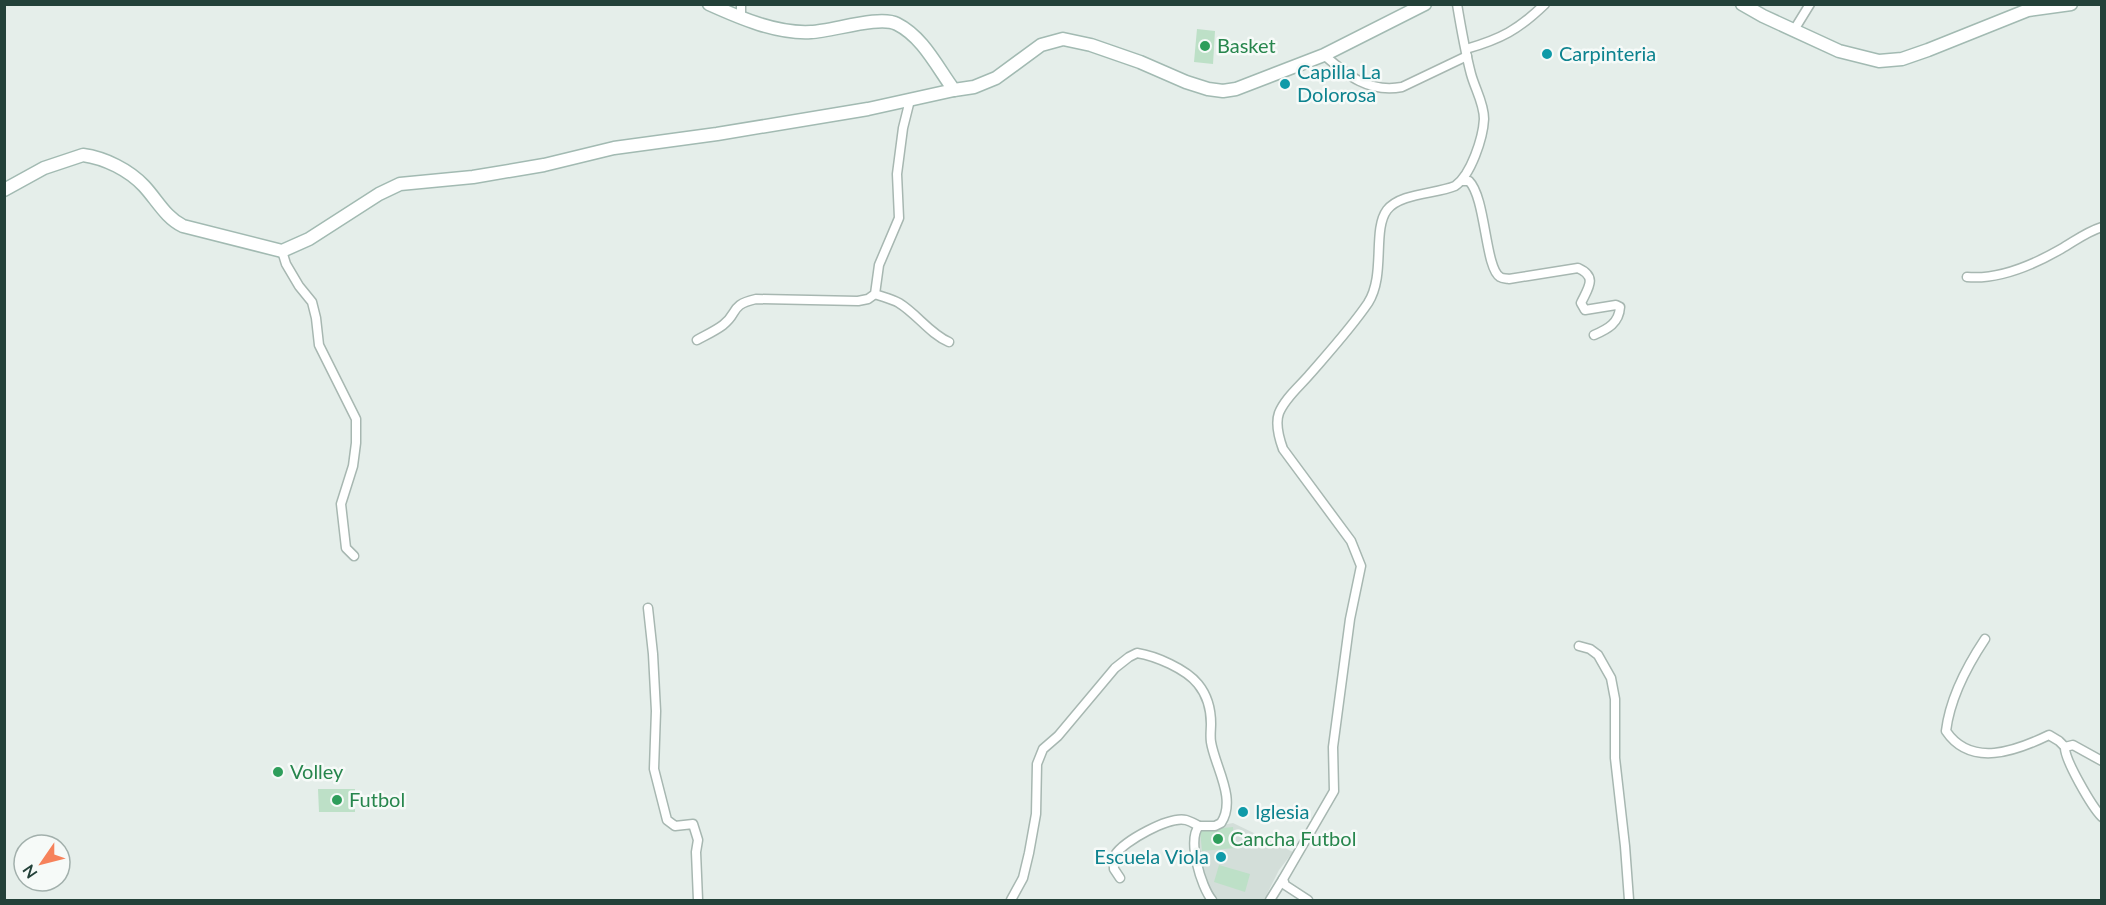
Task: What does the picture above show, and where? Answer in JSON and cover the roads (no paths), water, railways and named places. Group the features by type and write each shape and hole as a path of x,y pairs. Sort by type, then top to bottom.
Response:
{"street":[{"path":"709,4 741,11 779,30 794,32 843,28 878,21 897,23 912,34 926,50 954,90"},
{"path":"4,190 44,168 83,155 89,156 114,165 130,174 144,186 175,222 183,226 282,251 309,239 346,213 400,184 473,177 544,165 614,148 717,134 974,87 996,78 1041,45 1063,39 1091,45 1140,62 1186,82 1223,91 1245,87 1324,55 1425,4"},
{"path":"1270,900 1334,791 1333,747 1350,619 1361,566 1351,541 1283,449 1278,434 1278,415 1284,402 1334,345 1376,290 1381,221 1388,209 1400,201 1446,190 1462,181 1468,173 1484,118 1466,53 1457,4"},
{"path":"1324,55 1347,76 1378,88 1402,87 1512,32 1545,4"},
{"path":"1742,4 1839,51 1879,61 1902,59 1920,53 2028,10 2071,4"},
{"path":"1794,30 1810,4"},
{"path":"697,340 725,324 736,307 743,302 756,299 858,301 868,299 875,294 879,265 899,219 897,174 903,128 910,100"},
{"path":"1462,181 1469,181 1474,187 1484,220 1488,250 1496,273 1500,277 1509,279 1578,268 1587,272 1590,279 1587,293 1581,303 1585,310 1616,305 1620,308 1616,321 1608,329 1594,335"},
{"path":"1967,277 1981,277 2016,270 2060,250 2089,231 2102,227"},
{"path":"282,251 286,264 312,302 319,345 356,420 353,466 341,504 346,548 354,556"},
{"path":"875,294 898,303 925,323 940,338 949,342"},
{"path":"648,608 656,711 654,769 667,820 675,826 693,824 696,829 698,900"},
{"path":"1985,639 1975,654 1948,713 1946,731 1953,741 1965,749 1991,754 2019,749 2049,735 2065,747 2066,758 2092,805 2102,817"},
{"path":"1579,646 1590,649 1598,655 1611,678 1615,699 1615,758 1629,900"},
{"path":"1011,900 1023,878 1029,853 1036,814 1037,764 1043,749 1058,736 1115,668 1137,653 1173,665 1198,683 1208,701 1211,718 1210,741 1226,793 1226,809 1221,823 1215,826 1199,826 1185,819 1176,820 1131,840 1115,856 1114,869 1120,878"},
{"path":"2065,747 2073,745 2102,761"},
{"path":"1199,826 1193,838 1202,884 1212,900"},
{"path":"1283,879 1285,885 1308,900"}],"place":[{"name":"Basket","path":"1205,46"},
{"name":"Carpinteria","path":"1547,54"},
{"name":"Capilla La Dolorosa","path":"1285,84"},
{"name":"Volley","path":"278,772"},
{"name":"Futbol","path":"337,800"},
{"name":"Iglesia","path":"1243,812"},
{"name":"Cancha Futbol","path":"1218,839"},
{"name":"Escuela Viola","path":"1221,857"}]}
